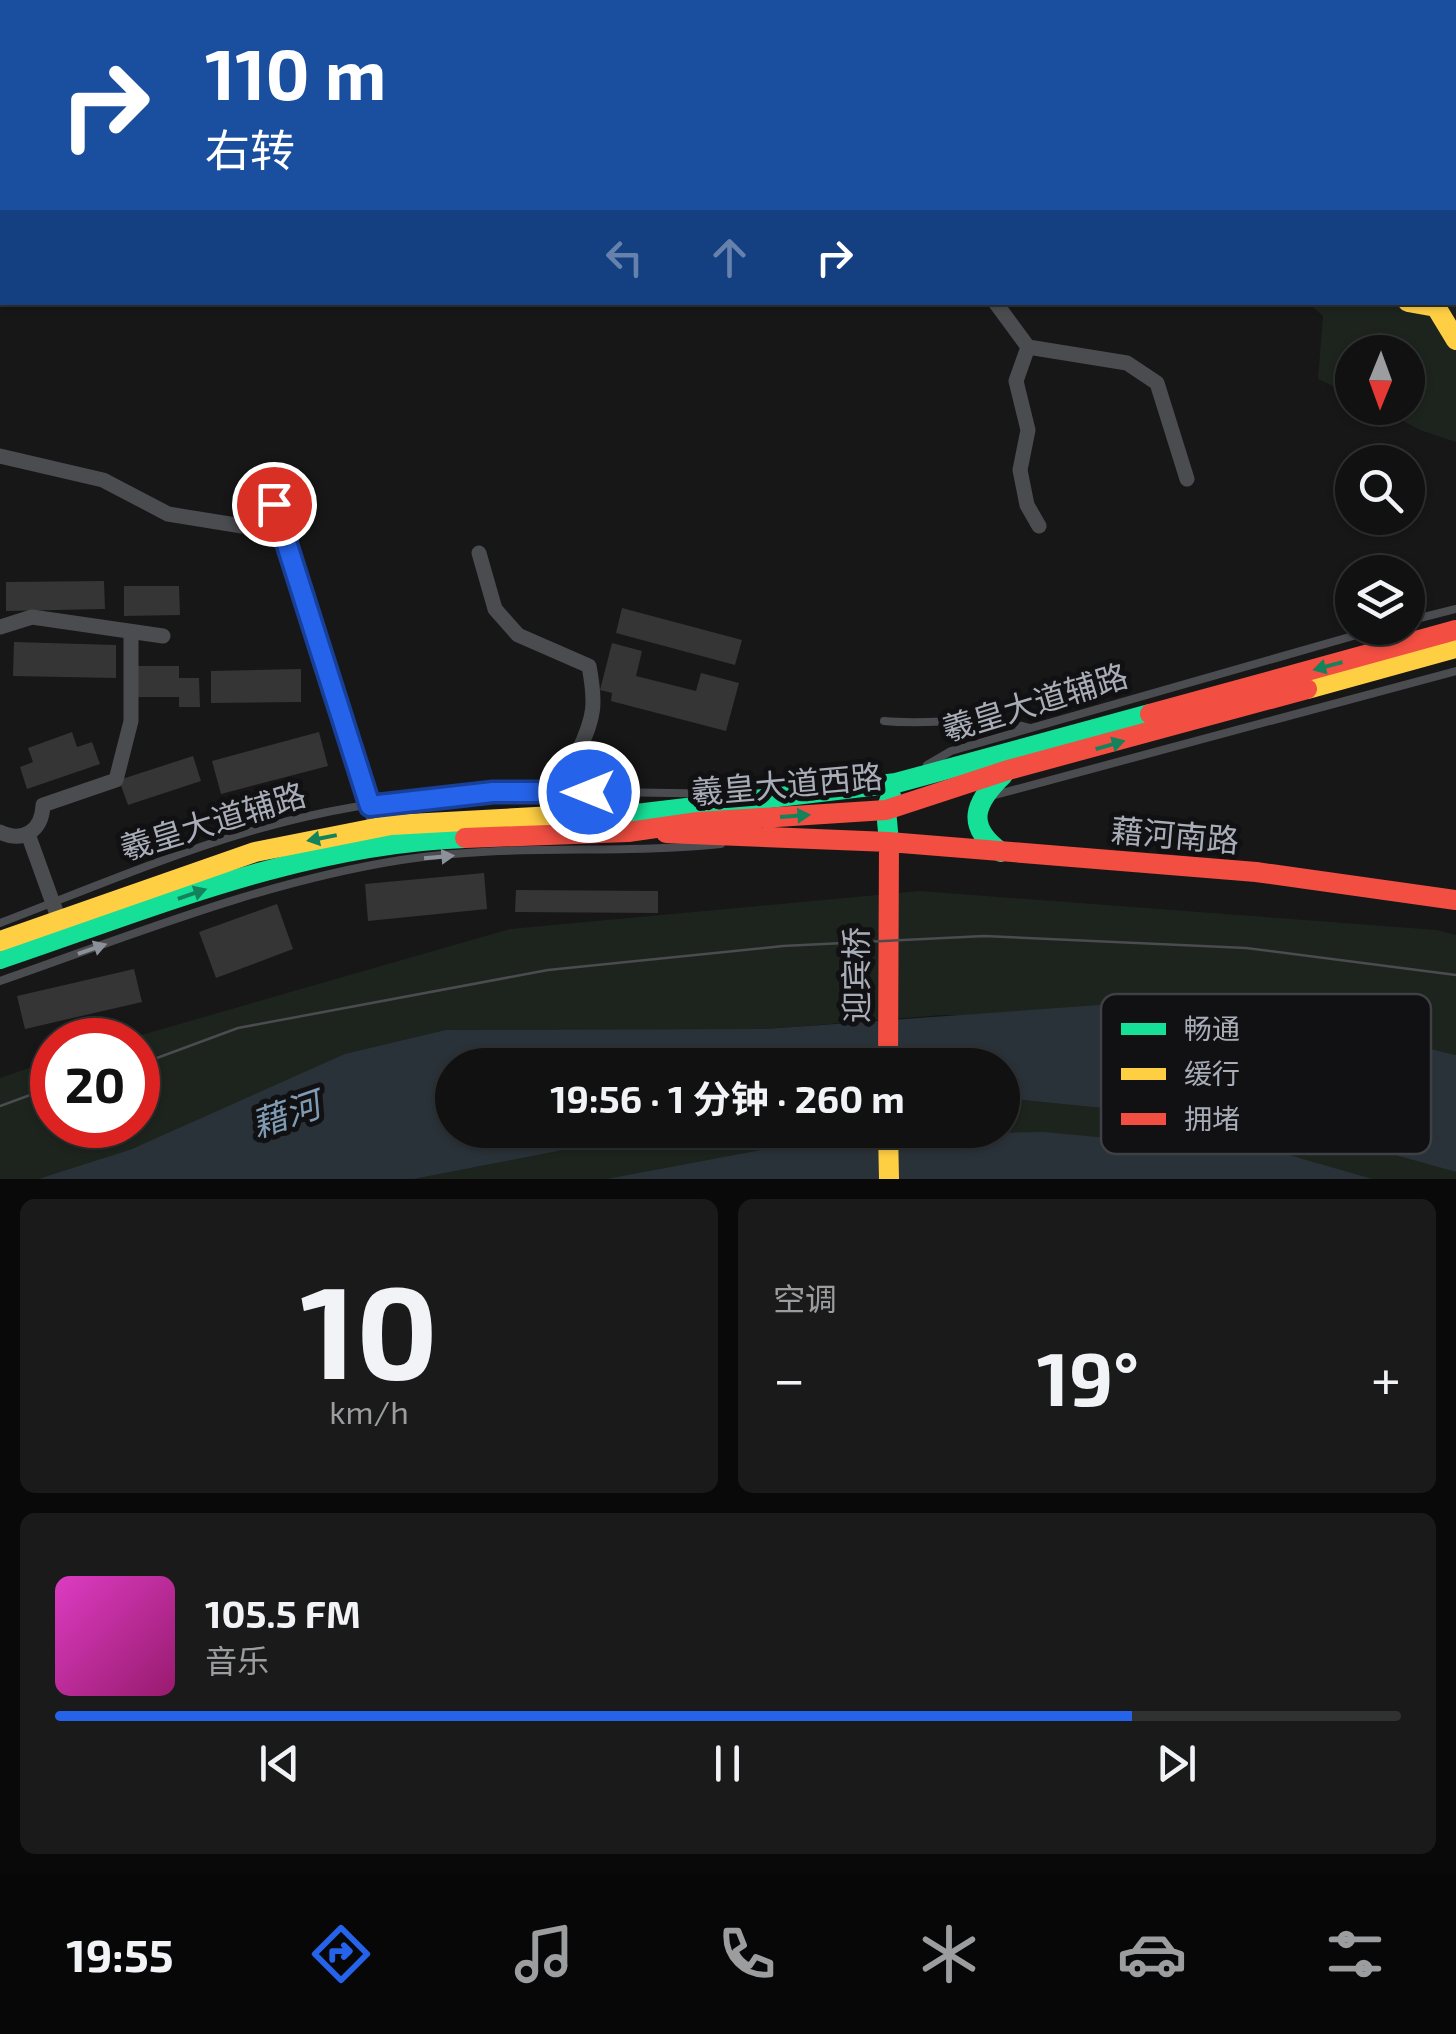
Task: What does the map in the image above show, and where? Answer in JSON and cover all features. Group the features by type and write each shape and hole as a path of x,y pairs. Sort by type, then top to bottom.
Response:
{"main road":[{"path":"1425,305 1436,307 1456,340"},
{"name":"羲皇大道西路","path":"0,941 56,911 255,852 377,828 533,816 644,813 896,783 1034,737 1456,630"},
{"name":"羲皇大道西路","path":"0,960 267,869 409,840 628,832 698,822 886,810 965,793 1008,770 1456,648"},
{"path":"1001,852 982,836 965,793 1008,770"},
{"path":"886,810 896,783"},
{"name":"迎宾桥","path":"886,810 888,1048"},
{"name":"藉河南路","path":"628,832 889,842 1256,872 1456,900"},
{"path":"888,1148 888,1179"}],"street":[{"path":"997,305 1028,348 1126,364 1157,383 1187,479"},
{"path":"1028,348 1016,381 1028,430 1020,470 1027,505 1039,526"},
{"path":"0,456 103,480 168,514 242,526 266,505 274,504 377,828"},
{"path":"478,552 495,609 518,634 590,666 594,712 578,752 589,792"},
{"path":"0,626 32,617 163,636"},
{"path":"0,832 11,837 28,834 40,822 43,805 116,780 130,721 130,632"},
{"path":"28,834 56,911"}],"lane":[{"path":"1425,617 1456,609"},
{"name":"羲皇大道辅路","path":"1034,737 1335,642"},
{"path":"965,793 1456,671"},
{"path":"884,721 912,724 1002,720 1034,737"},
{"name":"羲皇大道辅路","path":"0,922 56,911 204,844 310,816 370,806 493,792 742,794 896,783"},
{"path":"0,982 266,888 402,860 508,850 656,850 790,837"}],"shaded area":[{"path":"1310,305 1456,305 1456,442 1411,425 1425,425 1425,335 1335,335 1335,387 1318,379 1323,316"},
{"path":"920,891 1437,930 1456,935 1456,1055 1431,1049 1431,994 1101,994 1101,1016 942,1015 766,1029 446,1030 160,1138 160,1030 510,929"},
{"path":"30,1068 30,1148 135,1148 38,1179 0,1179 0,1078"},
{"path":"1020,1100 1101,1108 1101,1154 1391,1154 1456,1172 1456,1179 414,1179 573,1148 1020,1148"}],"water":[{"name":"藉河","path":"1101,1005 1101,1108 1020,1100 1020,1048 435,1048 435,1148 573,1148 414,1179 38,1179 134,1148 160,1148 160,1137 345,1054 446,1030 766,1029"},
{"path":"1431,1049 1456,1055 1456,1172 1391,1154 1431,1154"},
{"path":"1020,1132 1044,1132 1101,1137 1101,1154 1278,1154 1372,1179 607,1179 772,1148 1020,1148"}],"building":[{"path":"104,581 105,609 6,611 6,582"},
{"path":"124,586 179,586 180,615 124,616"},
{"path":"622,608 742,640 735,665 616,633"},
{"path":"14,642 116,645 116,678 13,676"},
{"path":"612,643 642,651 636,676 696,691 701,673 739,683 726,731 611,701 612,693 600,690"},
{"path":"138,666 179,666 179,678 199,678 200,707 179,707 179,697 138,697"},
{"path":"301,669 301,702 211,703 211,671"},
{"path":"72,732 77,747 92,742 100,764 27,789 20,767 33,762 28,748"},
{"path":"319,732 328,766 221,794 212,761"},
{"path":"193,756 201,781 128,805 119,780"},
{"path":"484,873 487,909 368,921 365,884"},
{"path":"516,890 658,891 658,913 515,912"},
{"path":"277,904 293,949 216,978 199,932"},
{"path":"134,969 142,1002 73,1018 30,1018 30,1028 25,1029 17,996"}],"tram line":[{"path":"160,1057 238,1028 548,970 783,946 984,936 1246,948 1456,975"},
{"path":"0,1106 30,1095"}],"traffic: fast":[{"path":"572,815 644,813 896,783 1150,714"},
{"path":"1001,852 982,833 978,814 985,795 1003,775"},
{"path":"889,842 886,810 891,796"},
{"path":"0,959 286,865 345,852 465,838"}],"traffic: slow":[{"path":"1425,305 1436,307 1456,340"},
{"path":"1307,689 1456,648"},
{"path":"0,941 255,852 391,825 572,815"},
{"path":"888,1148 889,1179"}],"traffic: jam":[{"path":"1150,714 1456,630"},
{"path":"465,838 628,832 698,822 886,810 1008,770 1307,689"},
{"path":"666,833 889,842 1256,872 1456,900"},
{"path":"888,1048 889,842"}],"route":[{"path":"274,504 370,806 493,792 589,792"}]}
